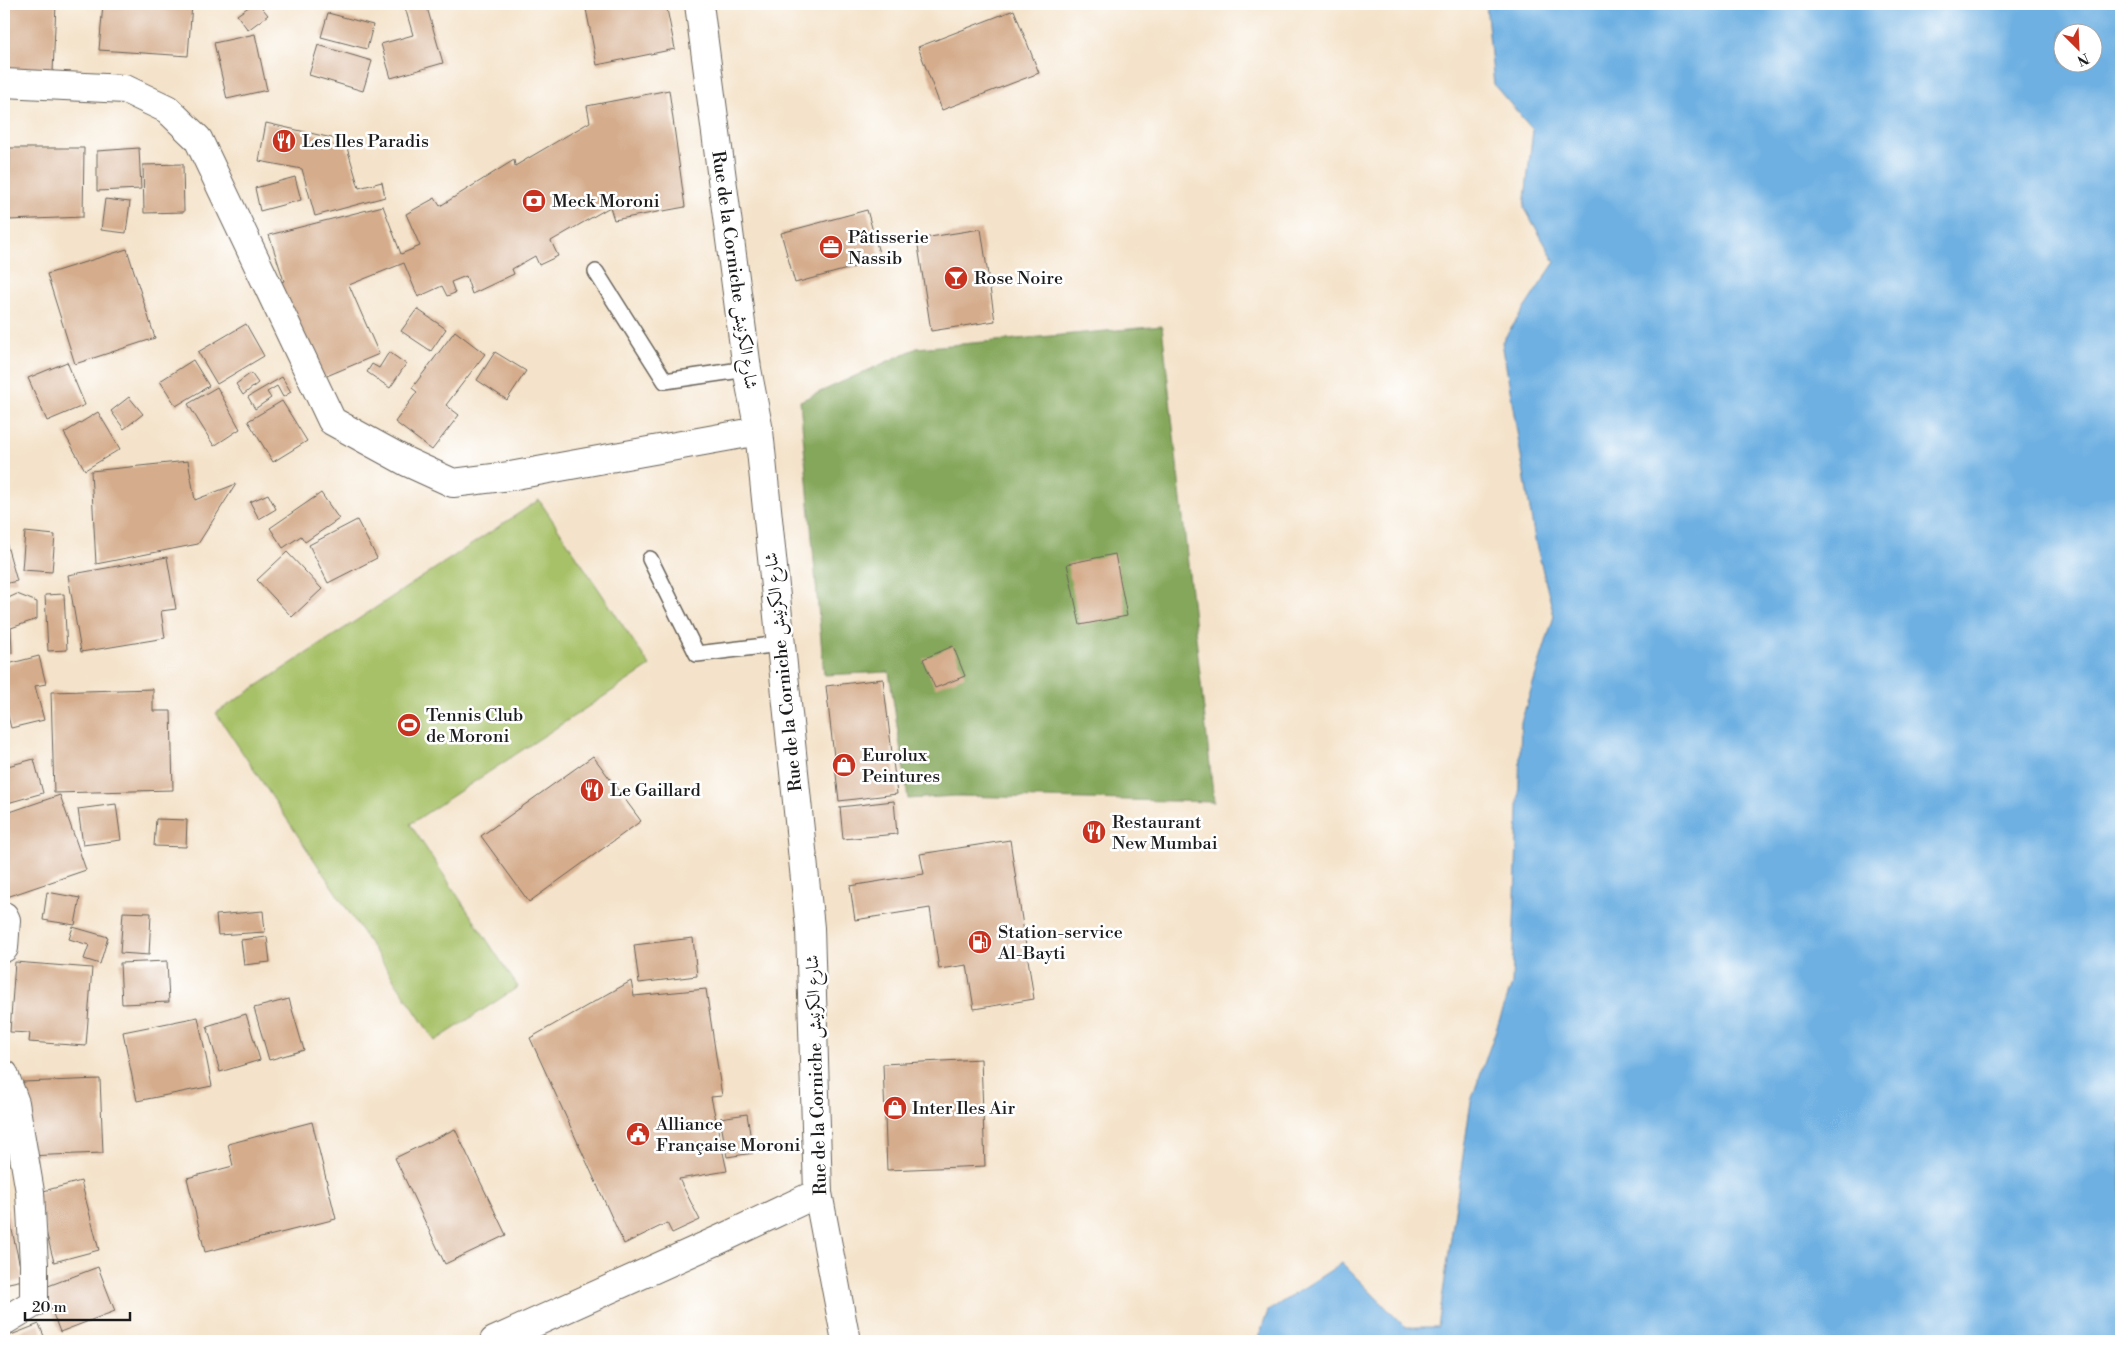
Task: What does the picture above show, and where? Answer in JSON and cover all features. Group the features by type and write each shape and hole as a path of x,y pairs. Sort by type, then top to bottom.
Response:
{"main road":[{"name":"Rue de la Corniche شارع الكرنيش","path":"699,4 747,369 759,431 810,928 818,1193 846,1341"},
{"path":"4,83 125,89 167,109 198,139 332,421 407,462 453,483 510,476 759,431"},
{"path":"4,916 6,920 4,948"},
{"path":"4,1074 15,1103 30,1192 34,1303 4,1321"},
{"path":"494,1341 724,1238 818,1193"}],"lane":[{"path":"596,272 666,381 747,369"},
{"path":"650,559 697,654 780,644"}],"green space":[{"path":"1162,326 1214,802 955,796 908,799 889,672 824,675 800,401 917,348"},
{"path":"539,500 650,666 410,824 518,987 435,1041 216,713"}],"water":[{"path":"1486,4 2121,4 2121,1341 1257,1341 1268,1311 1342,1263 1405,1327 1438,1327 1471,1101 1512,984 1521,722 1554,616 1535,540 1502,342 1555,262 1524,207 1533,130 1494,85"}],"building":[{"path":"4,4 56,4 53,72 4,69"},
{"path":"103,4 192,4 188,56 99,50"},
{"path":"253,4 259,4 268,15 248,30 237,15"},
{"path":"404,4 426,4 443,63 391,78 381,44 413,35"},
{"path":"585,4 666,4 675,49 597,65"},
{"path":"1014,10 1039,73 942,110 918,47"},
{"path":"328,13 373,25 367,49 321,37"},
{"path":"255,34 267,90 227,99 214,43"},
{"path":"318,45 372,61 363,91 309,75"},
{"path":"669,90 685,207 614,220 610,207 551,241 558,256 539,265 535,256 512,269 514,274 472,294 466,276 451,282 455,293 447,296 442,286 418,297 404,263 349,285 379,354 322,378 278,283 284,281 269,235 383,206 401,254 420,246 406,214 435,198 440,206 514,160 515,166 590,122 587,106"},
{"path":"266,123 345,141 359,188 382,182 385,197 315,216 302,169 259,161"},
{"path":"10,148 84,148 83,217 9,220"},
{"path":"139,148 141,189 97,191 97,151"},
{"path":"183,164 184,212 144,213 143,165"},
{"path":"295,177 301,200 260,211 255,188"},
{"path":"105,199 130,202 126,233 101,230"},
{"name":"Pâtisserie Nassib","path":"867,210 881,260 795,283 781,233"},
{"path":"981,229 995,321 931,331 917,239"},
{"path":"127,249 155,338 75,364 47,274"},
{"path":"417,309 446,329 431,351 401,331"},
{"path":"246,324 264,356 217,384 198,352"},
{"path":"455,331 485,354 446,405 459,415 432,450 395,422 417,392 412,388"},
{"path":"389,352 406,364 390,388 367,372 372,364 379,368"},
{"path":"495,352 526,371 507,400 477,380"},
{"path":"193,360 209,386 176,406 160,381"},
{"path":"67,362 85,405 47,421 28,378"},
{"path":"251,373 258,383 243,395 236,384"},
{"path":"282,377 291,392 283,397 277,386 267,392 271,398 255,409 248,397"},
{"path":"217,387 240,429 214,446 188,404"},
{"path":"129,397 143,414 124,429 111,411"},
{"path":"282,401 307,441 273,462 248,421"},
{"path":"98,412 120,449 85,470 64,433"},
{"path":"188,461 195,500 236,484 198,544 96,564 91,471"},
{"path":"321,493 339,519 305,542 301,536 283,548 270,528"},
{"path":"268,494 276,509 259,519 250,502"},
{"path":"357,520 377,558 328,583 309,545"},
{"path":"25,532 55,535 52,572 22,570"},
{"path":"4,535 17,581 4,584"},
{"path":"287,552 322,589 292,617 257,580"},
{"path":"1115,554 1127,616 1080,625 1067,564"},
{"path":"167,557 176,609 161,611 165,638 81,652 68,575"},
{"path":"17,594 37,602 37,619 11,628 12,653 4,656 4,600"},
{"path":"64,594 67,650 48,651 45,595"},
{"path":"953,646 965,676 935,688 923,659"},
{"path":"39,656 46,684 35,686 44,720 11,728 4,700 4,665"},
{"path":"883,679 897,794 839,801 826,686"},
{"path":"153,689 153,711 171,711 173,790 54,793 51,692"},
{"path":"593,756 641,821 529,902 481,836"},
{"path":"34,759 43,793 4,804 4,767"},
{"path":"60,795 86,870 4,898 4,814"},
{"path":"894,801 897,834 843,839 840,807"},
{"path":"116,804 121,840 83,845 78,809"},
{"path":"156,819 187,820 186,847 154,846"},
{"name":"Station-service Al-Bayti","path":"1010,840 1034,999 974,1009 967,965 939,969 930,908 855,920 850,886 924,874 920,854"},
{"path":"47,892 80,898 75,925 43,920"},
{"path":"263,911 265,932 218,935 216,915"},
{"path":"123,912 151,913 149,955 120,953"},
{"path":"73,927 108,937 100,964 84,959 89,945 69,939"},
{"path":"267,937 270,962 244,965 241,940"},
{"path":"693,938 697,976 639,983 634,945"},
{"path":"167,961 169,1002 122,1004 120,963"},
{"path":"15,962 92,968 86,1046 29,1042 30,1033 10,1032"},
{"path":"631,981 634,996 706,989 722,1096 711,1097 727,1171 679,1179 700,1220 672,1233 667,1223 624,1244 530,1038"},
{"path":"289,999 304,1050 269,1060 254,1008"},
{"path":"246,1014 260,1060 220,1072 207,1026"},
{"path":"198,1017 212,1086 137,1101 123,1032"},
{"path":"981,1059 985,1166 887,1170 883,1064"},
{"path":"100,1079 103,1153 26,1156 23,1082"},
{"path":"747,1114 753,1153 727,1157 720,1118"},
{"path":"312,1122 336,1219 205,1252 187,1178 233,1166 228,1144"},
{"path":"455,1129 506,1235 445,1264 395,1158"},
{"path":"81,1181 99,1250 54,1262 36,1193"},
{"path":"4,1194 23,1280 4,1284"},
{"path":"98,1267 115,1311 60,1332 43,1288"},
{"path":"39,1324 46,1341 7,1341 6,1337"}],"place":[{"name":"Les Iles Paradis","path":"284,141"},
{"name":"Meck Moroni","path":"534,201"},
{"name":"Pâtisserie Nassib","path":"831,247"},
{"name":"Rose Noire","path":"956,278"},
{"name":"Tennis Club de Moroni","path":"409,725"},
{"name":"Eurolux Peintures","path":"844,765"},
{"name":"Le Gaillard","path":"592,790"},
{"name":"Restaurant New Mumbai","path":"1094,832"},
{"name":"Station-service Al-Bayti","path":"980,942"},
{"name":"Inter Iles Air","path":"895,1108"},
{"name":"Alliance Française Moroni","path":"638,1134"}]}
